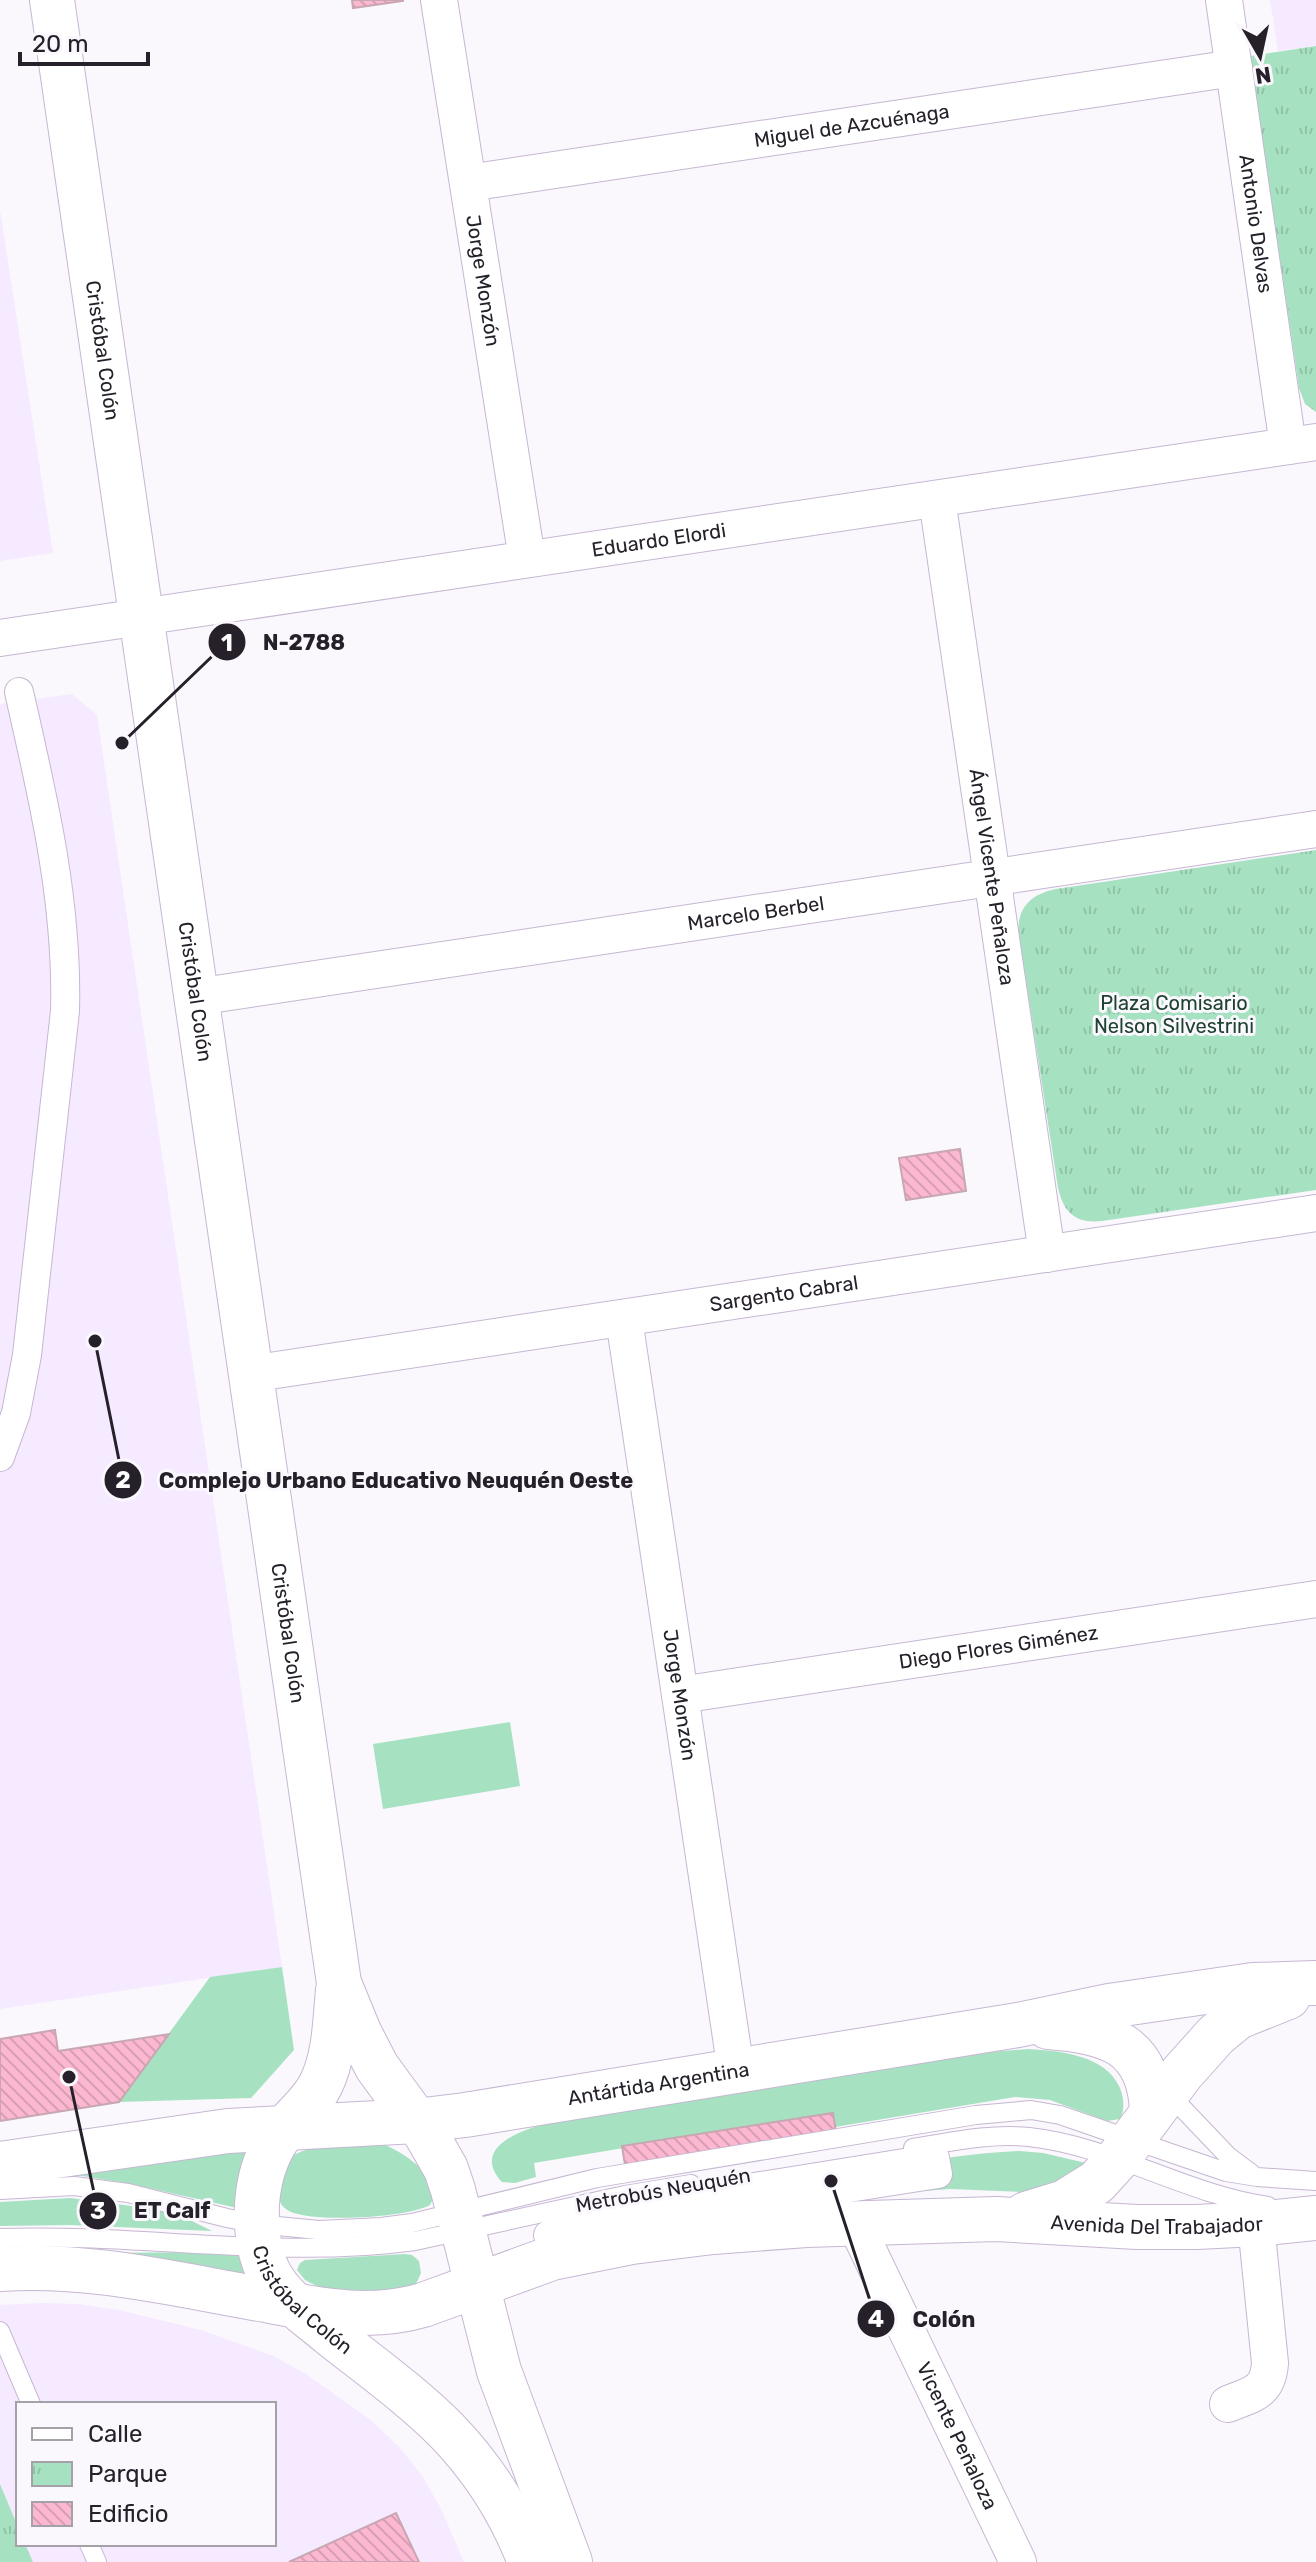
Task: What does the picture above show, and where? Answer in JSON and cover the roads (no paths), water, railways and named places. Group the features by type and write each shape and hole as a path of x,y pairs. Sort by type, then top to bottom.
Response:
{"main road":[{"name":"Cristóbal Colón","path":"52,0 339,1983 333,2043 326,2072 312,2099 285,2128 265,2162 260,2181 258,2235 273,2279 294,2305 446,2430 487,2477 502,2501 530,2562"},
{"name":"Cristóbal Colón","path":"339,1983 372,2059 446,2169 499,2371 570,2562"},
{"name":"Antártida Argentina","path":"0,2164 215,2133 416,2121 1018,2025 1109,2006 1253,1985 1316,1983"},
{"path":"0,2269 101,2271 358,2314 401,2312 552,2258 632,2242 758,2227 996,2219 1047,2209 1097,2182 1141,2113 1198,2053 1238,2017 1264,2005 1316,1990"},
{"path":"1018,2025 1062,2028 1097,2035 1127,2049 1141,2113"},
{"name":"Avenida Del Trabajador","path":"996,2219 1137,2227 1256,2224 1316,2218"},
{"path":"490,2334 501,2299 513,2284 552,2258"}],"street":[{"name":"Jorge Monzón","path":"439,0 527,559"},
{"name":"Antonio Delvas","path":"1224,0 1302,444"},
{"name":"Miguel de Azcuénaga","path":"468,183 1234,68"},
{"name":"Eduardo Elordi","path":"0,638 1302,444"},
{"name":"Ángel Vicente Peñaloza","path":"937,499 1047,1254"},
{"path":"0,1457 16,1413 27,1355 66,999 63,923 54,859 41,784 19,692"},
{"name":"Marcelo Berbel","path":"196,997 1316,829"},
{"name":"Sargento Cabral","path":"250,1374 1316,1213"},
{"name":"Jorge Monzón","path":"624,1319 736,2071"},
{"name":"Diego Flores Giménez","path":"680,1695 1316,1599"},
{"path":"935,2158 938,2174 548,2235 656,2204 890,2165 935,2158"},
{"name":"Vicente Peñaloza","path":"855,2223 1018,2562"},
{"path":"1228,2404 1261,2389 1270,2370 1256,2224"}],"lane":[{"name":"Metrobús Neuquén","path":"0,2238 258,2235 330,2248 388,2245 597,2178 1005,2111 1031,2110 1060,2115 1141,2113 1228,2156 1257,2177"},
{"name":"Metrobús Neuquén","path":"1141,2113 1205,2166 1257,2177 1316,2181"},
{"name":"Metrobús Neuquén","path":"1141,2113 1204,2192 1244,2202 1316,2210"},
{"name":"Metrobús Neuquén","path":"461,2221 965,2140 1025,2137 1081,2147 1141,2113"},
{"name":"Metrobús Neuquén","path":"0,2190 74,2186 128,2193 227,2218 258,2235"},
{"path":"0,2331 30,2402"}],"place":[{"name":"N-2788","path":"122,743"},
{"name":"Complejo Urbano Educativo Neuquén Oeste","path":"95,1341"},
{"name":"ET Calf","path":"69,2077"},
{"name":"Colón","path":"831,2181"}],"park label":[{"name":"Plaza Comisario Nelson Silvestrini","path":"1174,1014"}]}
